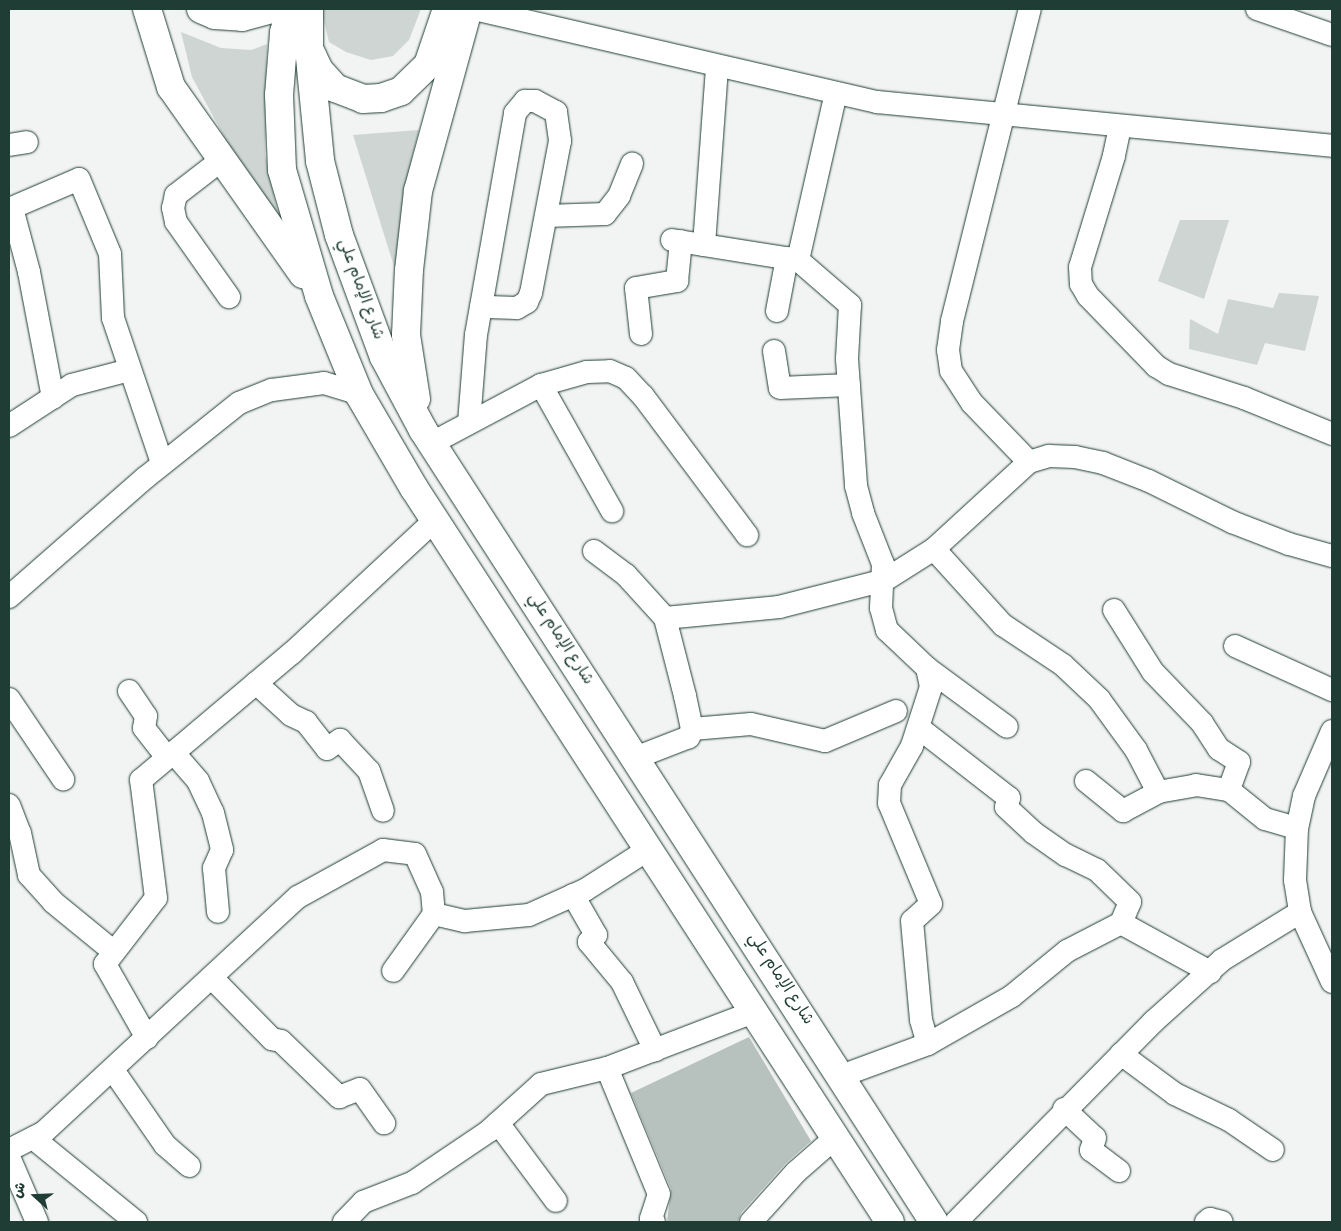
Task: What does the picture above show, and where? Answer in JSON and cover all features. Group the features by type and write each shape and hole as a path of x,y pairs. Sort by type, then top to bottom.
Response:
{"main road":[{"path":"147,9 171,87 220,161 319,296"},
{"path":"201,9 215,15 242,17 272,9"},
{"path":"290,9 284,33 279,95 282,170 319,296 359,394 435,520 890,1222"},
{"name":"شارع الإمام علي","path":"309,9 309,48 320,161 339,235 384,357 427,436 934,1222"},
{"path":"309,48 319,70 335,88 363,99 381,98 401,91 428,65 448,9"},
{"path":"399,463 427,436 409,369 406,335 409,270 418,190 468,9"}],"street":[{"path":"474,9 537,16 717,67 877,102 1005,116 1332,146"},
{"path":"1029,462 968,397 951,371 948,350 952,322 1005,116 1030,9"},
{"path":"1257,9 1332,35"},
{"path":"704,245 717,67"},
{"path":"777,311 793,259 836,93"},
{"path":"469,423 481,307 515,112 525,101 535,101 556,112 560,141 546,216 526,302 517,308 481,307"},
{"path":"1120,127 1114,156 1080,267 1081,284 1088,296 1156,366 1169,374 1244,398 1332,434"},
{"path":"220,161 176,195 173,208 176,222 229,297"},
{"path":"546,216 605,214 619,196 632,163"},
{"path":"53,398 29,272 10,208 79,178 110,254 113,318 162,463"},
{"path":"641,334 636,288 677,281 677,241 793,259 850,305 848,385 856,486 863,513 883,564 885,580 881,608 887,630 927,668 1008,727"},
{"path":"774,351 780,388 848,385"},
{"path":"9,426 72,385 129,370"},
{"path":"427,436 469,423 541,386 587,372 610,371 626,378 748,535"},
{"path":"9,597 162,463 239,404 272,390 324,383 359,394"},
{"path":"541,386 612,511"},
{"path":"665,618 779,607 885,580 934,550 1029,462 1049,456 1075,457 1103,463 1149,481 1232,522 1288,544 1332,556"},
{"path":"147,1038 105,964 113,950 156,898 141,780 256,683 435,520"},
{"path":"934,550 1003,625 1063,665 1099,699 1136,750 1158,792"},
{"path":"594,551 626,575 665,618 692,729 690,737 635,758"},
{"path":"1114,610 1153,672 1202,723 1219,749 1239,762 1229,790"},
{"path":"1235,646 1332,690"},
{"path":"927,668 931,687 919,728 890,785 890,803 931,904 912,921 921,1020 928,1044"},
{"path":"256,683 291,716 306,722 327,749 340,740 369,771 383,811"},
{"path":"129,691 146,716 144,728 198,781 213,813 222,850 214,868 218,912"},
{"path":"9,699 63,779"},
{"path":"692,729 751,724 825,741 896,712"},
{"path":"841,1076 928,1044 1012,996 1067,951 1121,923 1130,902 1097,870 1066,855 1034,833 1006,807 1009,798 919,728"},
{"path":"1332,731 1309,782 1297,828 1295,880 1300,912 1332,982"},
{"path":"1086,781 1123,811 1158,792 1196,786 1229,790 1265,818 1297,828"},
{"path":"9,805 20,833 30,875 53,902 113,950"},
{"path":"434,914 465,922 521,916 573,896 649,849"},
{"path":"9,1150 44,1132 298,897 383,850 414,854 432,892 434,914 393,972"},
{"path":"573,896 596,935 589,942 622,982 655,1050"},
{"path":"956,1222 1064,1109 1210,972 1252,939 1300,912"},
{"path":"1121,923 1210,972"},
{"path":"212,978 272,1039 280,1040 338,1097 360,1089 384,1123"},
{"path":"344,1222 363,1202 412,1183 498,1123 541,1084 607,1068 754,1012"},
{"path":"1121,1054 1175,1094 1229,1120 1273,1150"},
{"path":"607,1068 659,1194 651,1220 654,1222"},
{"path":"113,1070 165,1145 189,1166"},
{"path":"1064,1109 1094,1138 1091,1150 1119,1171"},
{"path":"498,1123 556,1201"},
{"path":"33,1138 136,1222"},
{"path":"751,1222 796,1172 835,1138"},
{"path":"9,1157 14,1183 37,1222"},
{"path":"1206,1222 1210,1219 1222,1222"}],"shaded area":[{"path":"321,9 421,9 409,40 393,56 371,60 346,52 329,42"},
{"path":"181,32 221,48 251,50 267,44 265,155 279,219 228,144 192,77"},
{"path":"419,130 412,157 397,276 353,135"},
{"path":"1180,220 1229,220 1204,299 1158,281"},
{"path":"1279,293 1319,296 1305,351 1265,343 1257,365 1189,349 1190,319 1218,334 1228,299 1273,308"}],"building":[{"path":"749,1037 811,1141 786,1163 741,1213 738,1222 667,1222 671,1189 631,1093"}]}
